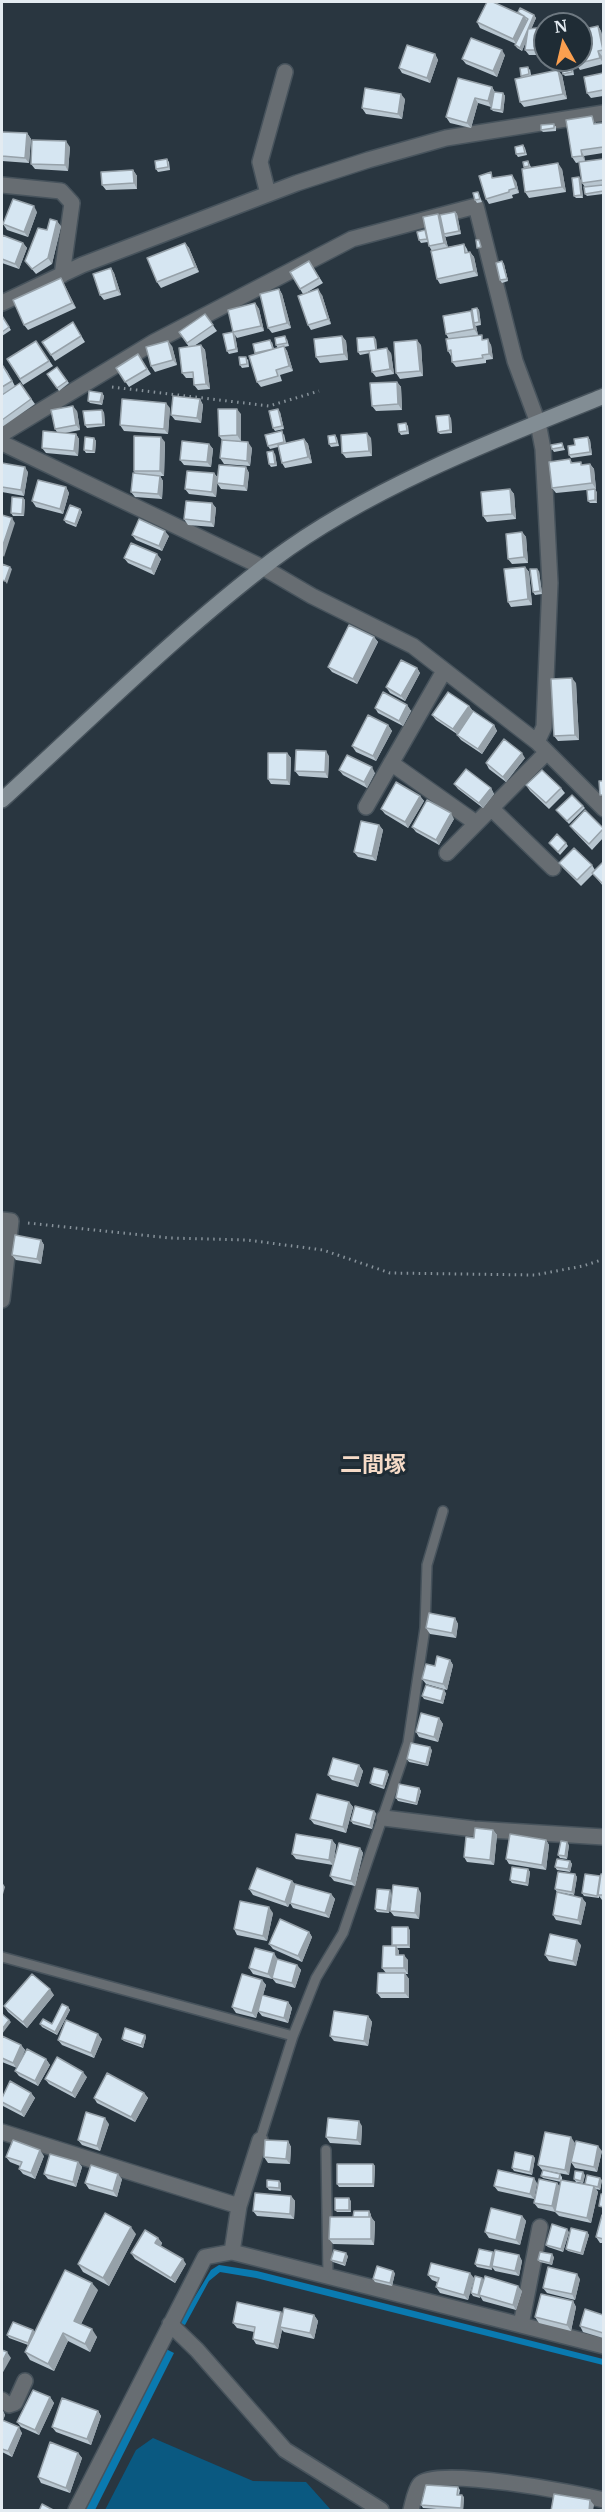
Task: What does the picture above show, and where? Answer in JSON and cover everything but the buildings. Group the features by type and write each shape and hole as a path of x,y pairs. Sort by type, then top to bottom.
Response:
{"street":[{"path":"268,194 260,162 285,72"},
{"path":"2,303 62,274 268,194 368,160 446,138 603,113"},
{"path":"2,185 61,190 72,203 62,274"},
{"path":"2,434 154,342 352,239 476,206 515,361 538,423 543,449 549,583 544,727 542,747 491,808 447,853"},
{"path":"2,800 145,668 264,568 353,510 447,462 603,396"},
{"path":"2,443 264,568 312,596 413,646 542,747 603,809"},
{"path":"366,807 444,671"},
{"path":"391,763 476,823"},
{"path":"491,808 553,868"},
{"path":"2,1300 6,1220"},
{"path":"384,1818 474,1829 603,1837"},
{"path":"2,2132 239,2205"},
{"path":"232,2252 239,2205 260,2140"},
{"path":"521,2325 540,2227"},
{"path":"76,2511 205,2257 232,2252 603,2346"},
{"path":"170,2324 285,2450 381,2511"},
{"path":"2,2400 12,2405 25,2381"},
{"path":"411,2511 419,2484 426,2480 529,2484 603,2500"}],"lane":[{"path":"260,2140 293,2036 316,1978 343,1933 408,1743 425,1628 427,1565 442,1511"},
{"path":"2,1957 293,2036"},
{"path":"326,2150 328,2276"}],"path":[{"path":"83,384 269,406 319,390"},
{"path":"6,1220 170,1238 247,1240 323,1250 390,1273 535,1275 583,1266 603,1259"}],"shaded area":[{"path":"219,2265 257,2271 603,2359 603,2365 256,2278 220,2272 209,2281 185,2325 179,2323 211,2270"},
{"path":"166,2349 174,2353 95,2510 85,2510"},
{"path":"153,2438 253,2481 306,2482 331,2510 105,2510 136,2450"}],"district":[{"name":"二間塚","path":"373,1466"}]}
